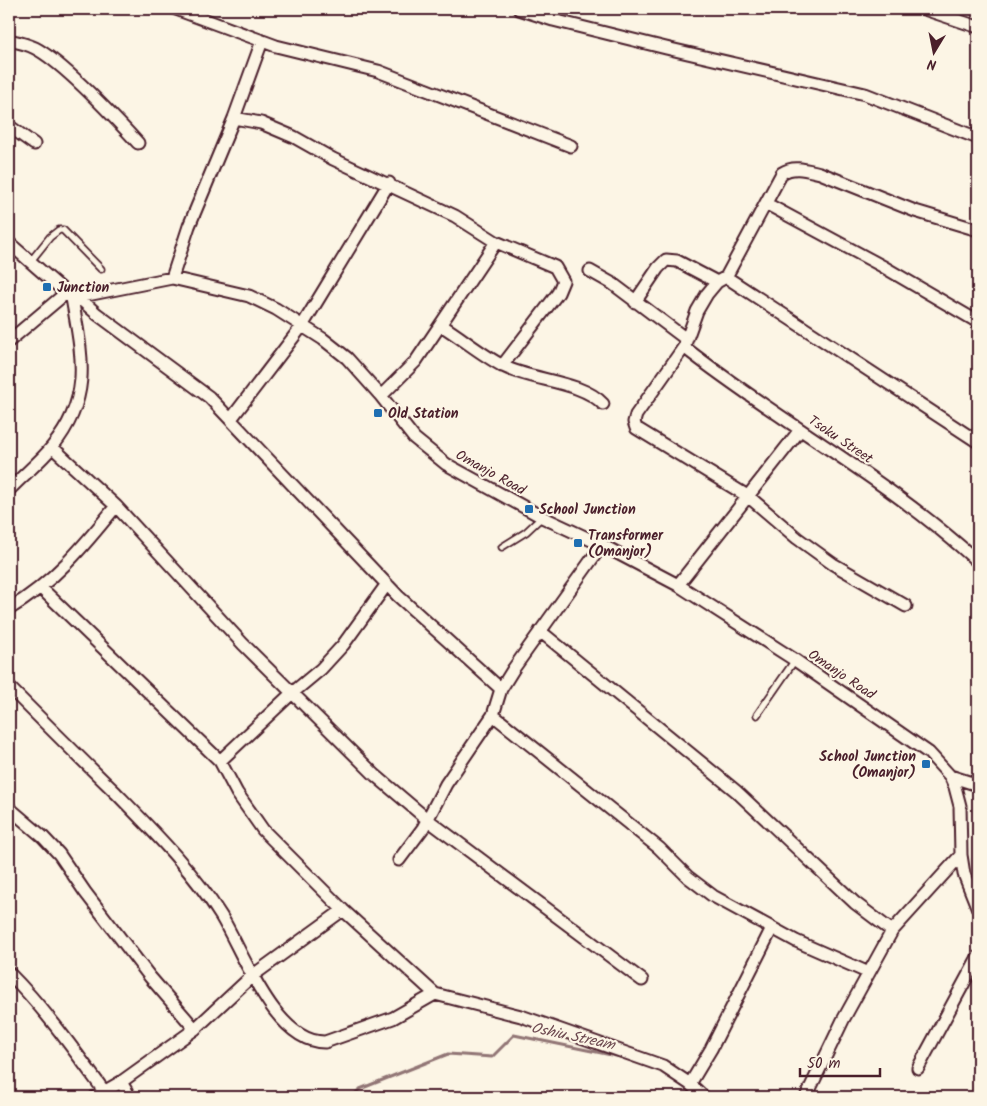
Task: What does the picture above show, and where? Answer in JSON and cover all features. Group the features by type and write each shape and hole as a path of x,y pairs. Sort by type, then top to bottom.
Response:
{"street":[{"path":"176,9 262,41 378,71 571,146"},
{"path":"519,9 554,20 666,48 865,94 978,138"},
{"path":"924,9 978,27"},
{"path":"9,40 36,49 48,57 82,87 138,143"},
{"path":"172,278 189,226 234,118 262,41"},
{"path":"234,118 261,123 294,137 333,159 389,183 475,226 496,242 555,267 563,281 558,293 502,366"},
{"path":"9,126 34,144"},
{"path":"906,606 834,564 796,538 749,497 636,428 634,422 636,415 685,343 697,311 722,279 767,204 782,174 794,168 807,170 915,211 978,230"},
{"path":"231,419 302,326 389,183"},
{"path":"767,204 882,266 978,322"},
{"path":"381,396 416,361 496,242"},
{"path":"9,243 72,296 209,397 387,584 501,690"},
{"path":"635,302 658,268 666,260 677,261 722,279 978,442"},
{"name":"Tsoku Street","path":"590,271 613,284 685,343 716,372 884,486 926,518 978,562"},
{"name":"Omanjo Road","path":"72,296 172,278 249,296 276,308 347,358 381,396 414,438 446,464 542,517 602,545 678,585 795,660 929,754 950,776 960,806 961,854 964,874 978,909"},
{"path":"9,341 72,296"},
{"path":"9,490 52,447 77,405 82,381 80,346 72,296"},
{"path":"441,325 502,366 591,394 604,404"},
{"path":"678,585 800,430"},
{"path":"52,447 116,506 166,559 208,608 291,694 375,775 428,820 642,980"},
{"path":"9,609 41,588 80,551 116,506"},
{"path":"399,860 428,820 446,784 493,715 501,690 540,631 602,545"},
{"path":"220,760 291,694 321,670 343,646 387,584"},
{"path":"41,588 220,760 237,793 263,830 343,910 390,954 416,974 435,994 521,1016 663,1066 690,1084 704,1097"},
{"path":"540,631 736,791 855,902 892,931"},
{"path":"9,687 148,826 197,882 226,925 252,976 266,998 284,1020 314,1042 325,1042 393,1018 435,994"},
{"path":"493,715 659,848 688,877 713,896 796,941 869,973"},
{"path":"950,776 978,785"},
{"path":"9,808 60,854 85,892 150,977 195,1029"},
{"path":"806,1097 843,1020 892,931 961,854"},
{"path":"9,973 58,1027 99,1094 121,1082 195,1029 252,976 343,910"},
{"path":"690,1084 772,928"},
{"path":"918,1068 978,957"},
{"path":"121,1082 130,1097"}],"lane":[{"path":"30,262 50,237 59,230 62,230 100,269"},
{"path":"502,547 526,532 542,517"},
{"path":"757,715 795,660"}],"waterway":[{"name":"Oshiu Stream","path":"351,1097 360,1089 448,1054 492,1057 514,1035 621,1057"}],"place":[{"name":"Junction","path":"47,287"},
{"name":"Old Station","path":"378,413"},
{"name":"School Junction","path":"529,509"},
{"name":"Transformer (Omanjor)","path":"578,543"},
{"name":"School Junction (Omanjor)","path":"926,764"}]}
